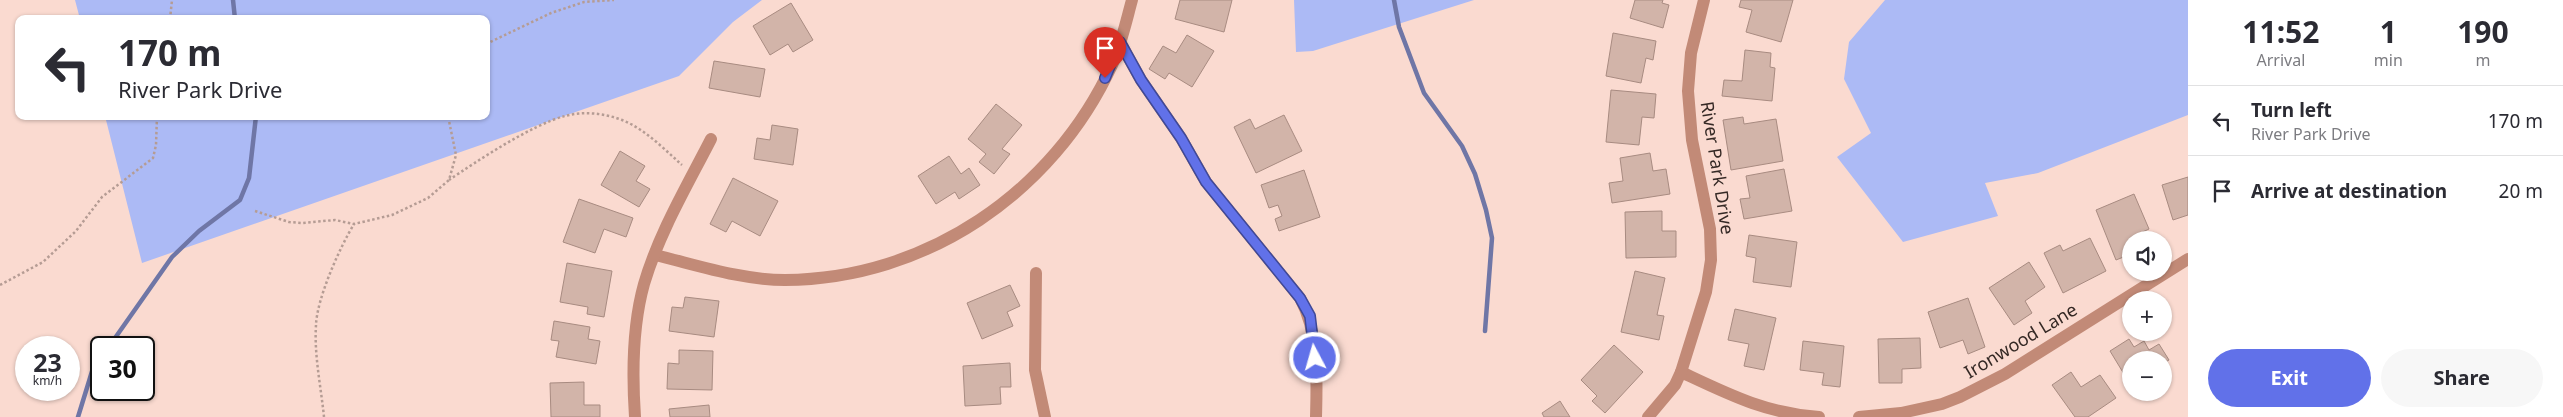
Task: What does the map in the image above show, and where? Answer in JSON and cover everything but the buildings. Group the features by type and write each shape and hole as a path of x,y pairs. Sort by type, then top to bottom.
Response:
{"street":[{"path":"655,255 746,277 784,280 848,274 882,266 914,255 982,219 1004,204 1031,180 1071,136 1098,92 1120,42 1132,0"},
{"name":"River Park Drive","path":"1648,417 1675,385 1681,372 1706,292 1711,260 1709,222 1692,140 1688,91 1691,53 1704,0"},
{"path":"1120,42 1141,80 1181,138 1206,182 1300,298 1310,316 1317,387 1316,417"},
{"path":"635,417 633,382 636,332 644,285 668,222 711,138"},
{"name":"Ironwood Lane","path":"1859,417 1901,413 1942,404 1975,390 2005,374 2188,259"},
{"path":"1036,273 1035,370 1045,417"},
{"path":"1681,372 1760,408 1786,414 1819,417"}],"path":[{"path":"170,15 172,0"},
{"path":"490,42 551,13 584,2 614,0"},
{"path":"254,211 288,222 335,220 354,224 392,215 428,198 469,166 549,122 566,116 585,113 610,116 637,127 692,175"},
{"path":"0,285 43,262 76,230 102,197 153,158 156,145 157,120"},
{"path":"449,120 456,155 449,180"},
{"path":"324,417 316,344 318,311 344,241 354,224"}],"shaded area":[{"path":"75,0 762,0 733,22 679,76 142,263 106,120 490,120 490,15 79,15"},
{"path":"1294,0 1474,0 1313,51 1296,52"},
{"path":"1885,0 2188,0 2188,115 2038,173 1985,183 1998,216 1903,242 1837,157 1871,133 1844,79 1849,42"}],"waterway":[{"path":"233,0 235,15"},
{"path":"1394,0 1399,27 1424,93 1462,146 1475,174 1486,210 1492,238 1485,331"},
{"path":"116,336 172,257 199,231 240,200 249,178 256,120"},
{"path":"78,417 90,378"}],"route":[{"path":"1105,78 1120,42 1141,80 1181,138 1206,182 1300,298 1310,316 1315,358"}]}
